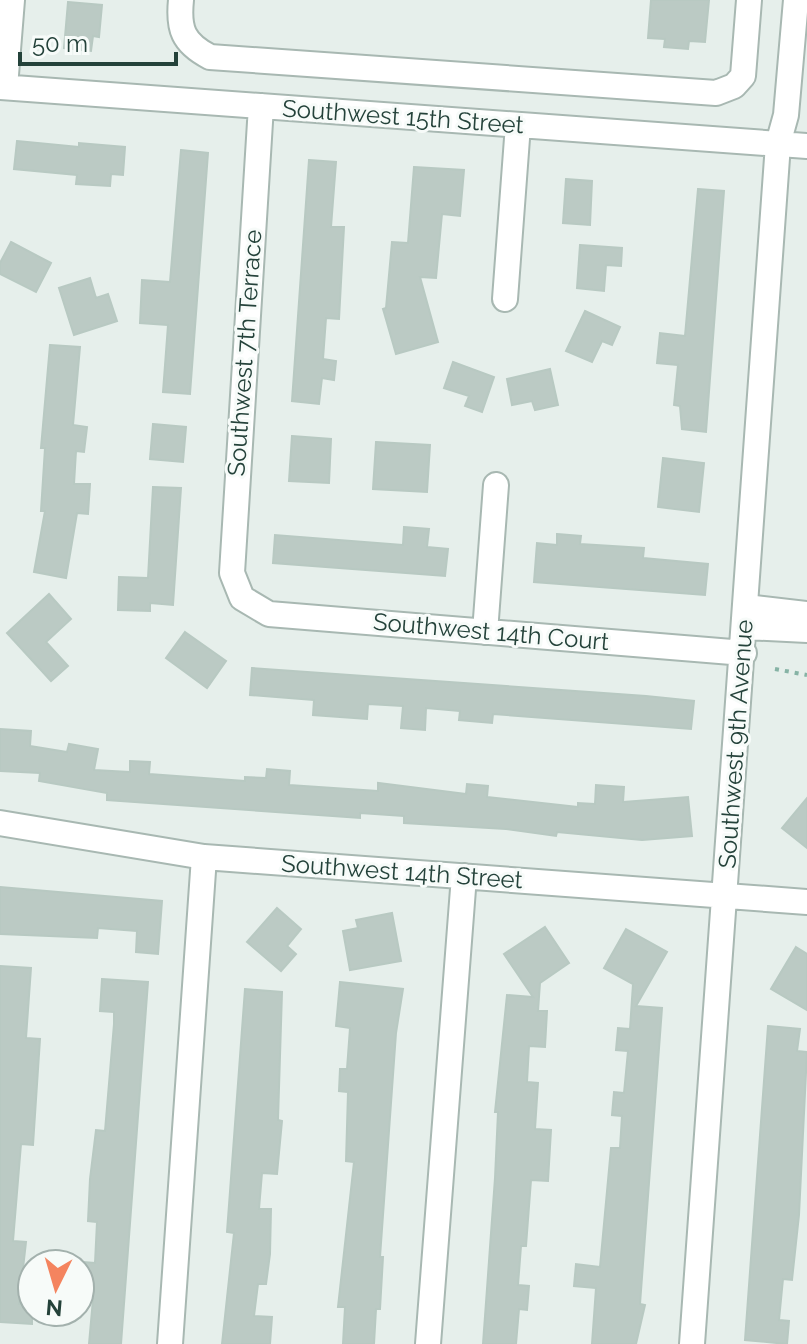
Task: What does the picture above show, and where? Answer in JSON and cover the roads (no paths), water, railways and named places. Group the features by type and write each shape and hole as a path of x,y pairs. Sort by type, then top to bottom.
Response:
{"street":[{"path":"3,87 12,0"},
{"path":"181,0 181,33 190,45 210,57 716,93 734,86 743,76 749,0"},
{"name":"Southwest 9th Avenue","path":"692,1344 744,653 778,144 786,115 796,0"},
{"name":"Southwest 15th Street","path":"3,87 807,146"},
{"name":"Southwest 7th Terrace","path":"242,598 232,573 261,106"},
{"path":"505,299 518,125"},
{"path":"485,632 496,485"},
{"name":"Southwest 14th Court","path":"242,598 269,614 744,653"},
{"path":"746,617 807,614"},
{"path":"746,617 807,630"},
{"name":"Southwest 14th Street","path":"0,823 204,857 807,902"},
{"path":"170,1344 204,857"},
{"path":"428,1344 464,876"}]}
